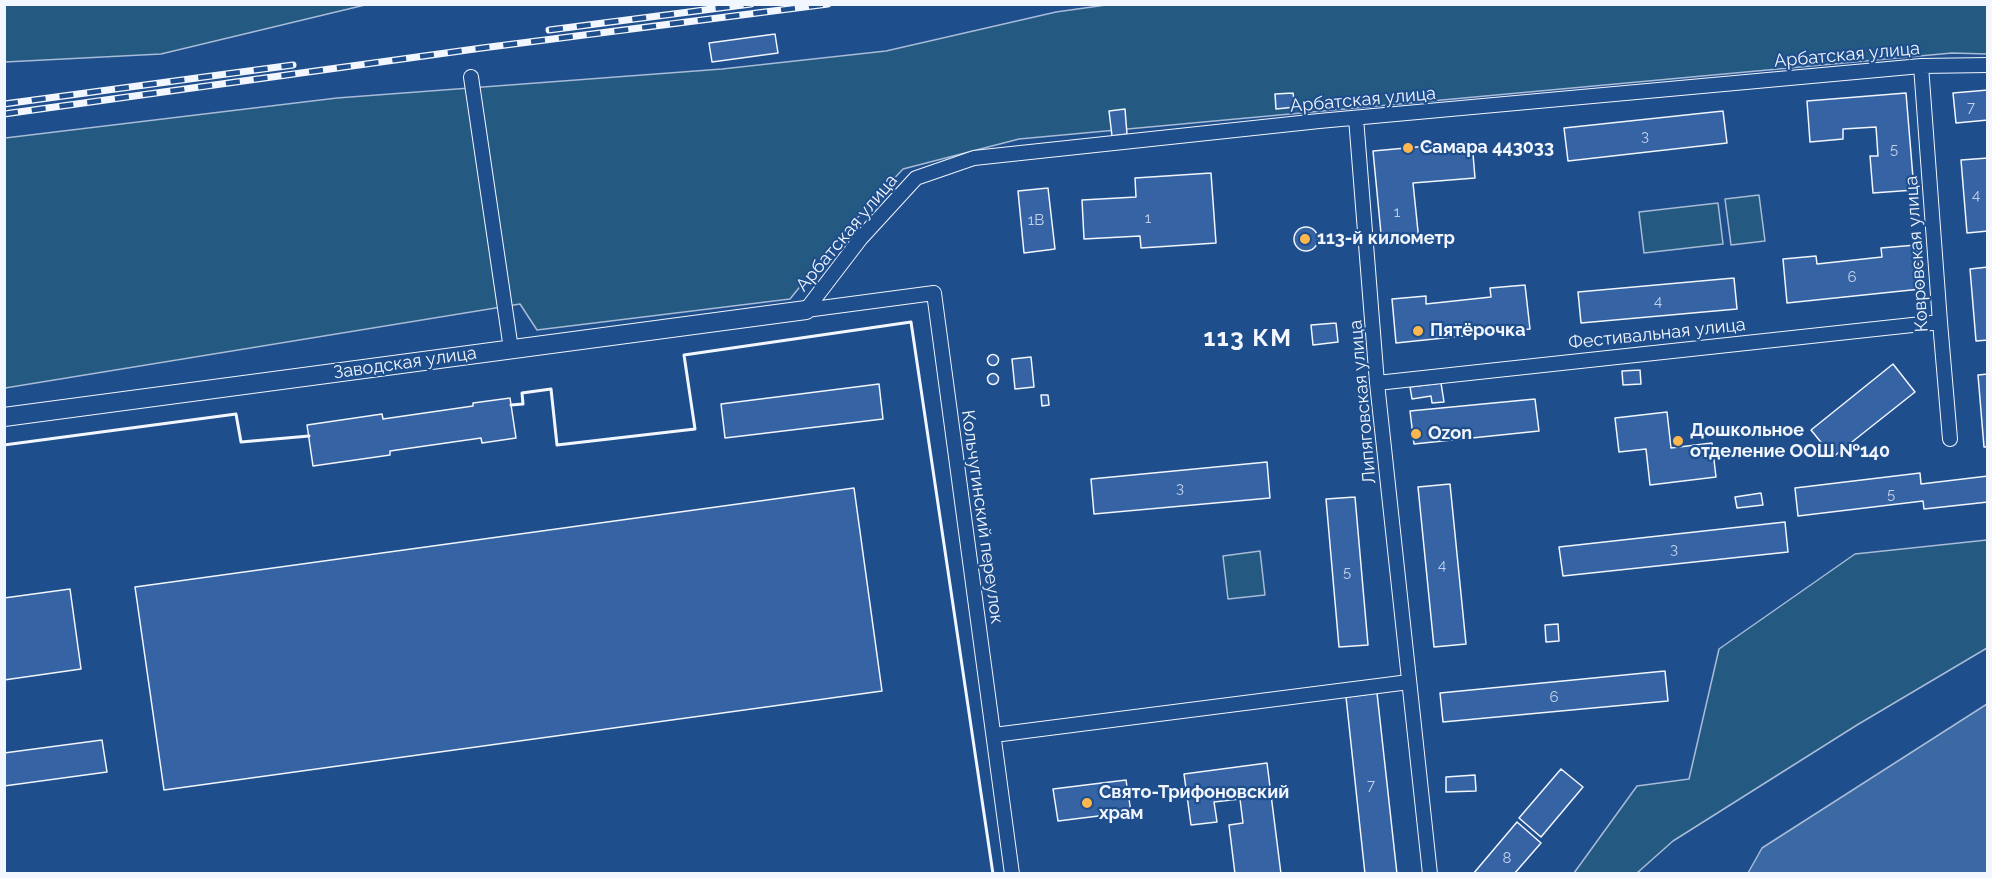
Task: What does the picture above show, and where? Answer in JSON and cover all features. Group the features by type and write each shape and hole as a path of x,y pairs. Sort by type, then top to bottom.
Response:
{"street":[{"name":"Арбатская улица","path":"806,310 861,238 916,178 974,158 1356,118 1921,66 1988,64"},
{"name":"Ковровская улица","path":"1921,66 1950,439"},
{"path":"471,77 511,349"},
{"name":"Липяговская улица","path":"1356,118 1377,383 1430,873"},
{"name":"Кольчугинский переулок","path":"806,310 934,293 1012,873"},
{"name":"Заводская улица","path":"4,417 806,310"},
{"name":"Фестивальная улица","path":"1377,383 1940,322"},
{"path":"994,735 1409,682"}],"shaded area":[{"path":"5,4 365,5 161,54 5,62"},
{"path":"1113,4 1987,5 1987,54 1952,53 1019,139 903,169 845,231 790,299 537,330 520,304 5,388 5,138 337,98 722,69 886,51 1056,12"},
{"path":"1759,195 1765,241 1731,245 1725,199"},
{"path":"1718,203 1723,244 1644,253 1639,212"},
{"path":"1987,540 1987,648 1857,725 1673,841 1637,873 1574,873 1637,786 1689,779 1719,649 1855,554"},
{"path":"1260,551 1265,595 1228,599 1223,556"},
{"path":"1987,704 1987,873 1748,873 1762,848"}],"building":[{"path":"775,34 778,53 712,62 709,43"},
{"path":"1988,90 1988,120 1956,123 1953,93"},
{"path":"1293,93 1295,107 1276,109 1275,94"},
{"path":"1906,93 1914,190 1873,193 1870,156 1878,156 1876,127 1843,129 1843,139 1810,142 1807,101"},
{"path":"1125,109 1127,134 1112,136 1109,111"},
{"path":"1723,111 1727,143 1568,161 1564,128"},
{"path":"1472,142 1475,178 1413,183 1419,241 1382,244 1373,151"},
{"path":"1988,158 1988,231 1967,233 1961,160"},
{"path":"1211,173 1216,243 1141,248 1140,236 1084,239 1082,200 1136,197 1135,178"},
{"path":"1048,188 1055,249 1024,253 1018,191"},
{"path":"1306,227 1311,228 1317,234 1317,244 1311,250 1306,251 1301,250 1295,244 1294,239 1295,234 1301,228"},
{"path":"1916,245 1921,289 1787,303 1783,259 1816,256 1817,264 1882,257 1881,248"},
{"path":"1988,267 1988,340 1976,341 1970,269"},
{"path":"1734,278 1737,309 1581,323 1578,292"},
{"path":"1525,285 1530,329 1396,343 1392,299 1426,296 1426,304 1491,297 1490,288"},
{"path":"1336,323 1338,342 1313,345 1311,325"},
{"path":"993,355 997,356 997,364 993,365 989,364 988,360 989,356"},
{"path":"1031,357 1034,387 1015,389 1012,359"},
{"path":"1893,364 1915,392 1833,457 1811,430"},
{"path":"1640,370 1641,384 1623,385 1622,371"},
{"path":"993,373 999,379 993,385 987,379"},
{"path":"1988,374 1988,447 1984,447 1978,375"},
{"path":"1441,383 1444,402 1432,403 1431,396 1412,399 1410,387"},
{"path":"879,384 883,419 725,438 721,404"},
{"path":"1359,392 1366,392 1366,401 1360,402"},
{"path":"1041,395 1048,395 1049,405 1042,406"},
{"path":"510,398 516,438 482,443 481,438 390,451 390,455 313,466 307,425 382,414 383,419 473,406 473,403"},
{"path":"1535,399 1539,431 1414,444 1410,411"},
{"path":"1667,412 1671,448 1712,443 1716,477 1650,485 1646,449 1619,452 1615,418"},
{"path":"1267,462 1270,498 1094,514 1091,479"},
{"path":"1920,473 1921,484 1988,476 1988,502 1924,509 1923,501 1798,516 1795,488"},
{"path":"1450,484 1466,644 1434,647 1418,487"},
{"path":"854,488 882,691 164,790 135,587"},
{"path":"1761,493 1763,505 1737,508 1735,497"},
{"path":"1355,497 1368,645 1339,647 1326,499"},
{"path":"1785,522 1788,552 1563,576 1559,547"},
{"path":"70,589 81,669 4,680 4,598"},
{"path":"1558,624 1559,641 1546,642 1545,625"},
{"path":"1665,671 1668,701 1443,722 1440,693"},
{"path":"1377,693 1397,874 1365,874 1346,697"},
{"path":"102,740 107,772 4,786 4,753"},
{"path":"1267,763 1281,874 1235,874 1229,825 1243,823 1240,799 1214,802 1217,822 1191,825 1184,774"},
{"path":"1561,769 1583,787 1541,837 1519,818"},
{"path":"1475,775 1476,791 1446,792 1446,777"},
{"path":"1126,780 1131,812 1058,821 1053,789"},
{"path":"1517,822 1541,843 1514,874 1473,874"}],"railway":[{"path":"549,30 751,4"},
{"path":"4,114 482,48 828,4"},
{"path":"4,104 293,65"}],"wall":[{"path":"511,405 523,404 522,393 551,389 557,445 695,429 684,355 911,322 993,874"},
{"path":"4,445 236,414 241,442 309,436"}],"place":[{"name":"Самара 443033","path":"1408,148"},
{"name":"113-й километр","path":"1305,239"},
{"name":"Пятёрочка","path":"1418,331"},
{"name":"Ozon","path":"1416,434"},
{"name":"Дошкольное отделение ООШ №140","path":"1678,441"},
{"name":"Свято-Трифоновский храм","path":"1087,803"}],"district":[{"name":"113 КМ","path":"1248,339"}]}
